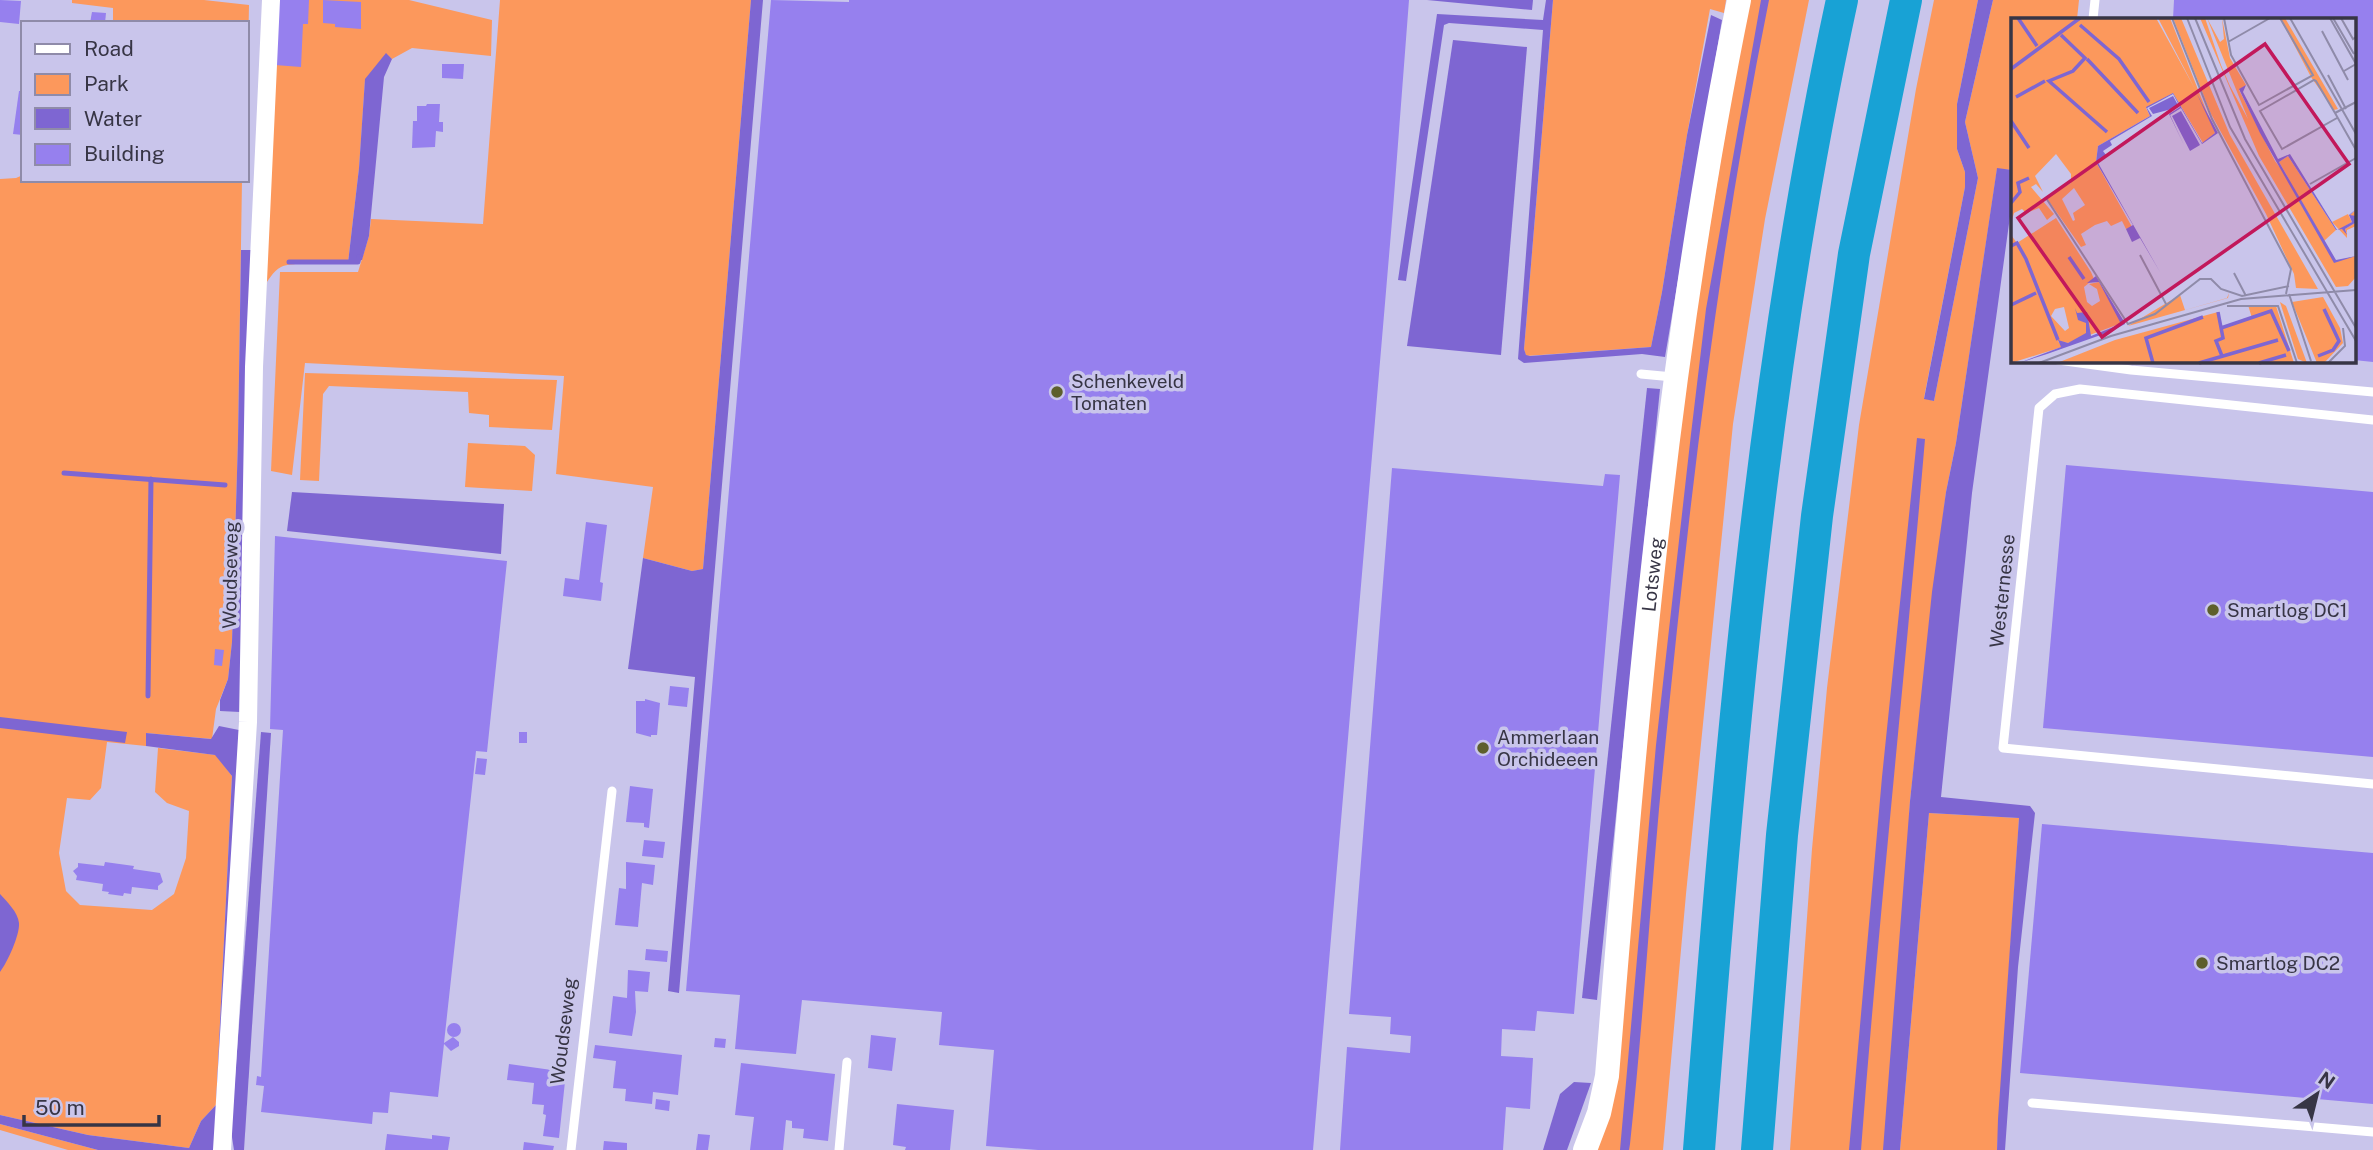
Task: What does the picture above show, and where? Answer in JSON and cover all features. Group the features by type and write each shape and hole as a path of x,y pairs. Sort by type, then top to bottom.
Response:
{"highway":[{"path":"1699,1150 1724,820 1776,372 1801,218 1842,0"},
{"path":"1757,1150 1782,835 1817,516 1854,254 1906,0"}],"street":[{"name":"Woudseweg","path":"222,1150 248,722 254,368 271,0"},
{"name":"Lotsweg","path":"1586,1150 1599,1112 1607,1076 1628,823 1675,377 1695,239 1739,0"}],"lane":[{"path":"2094,18 2095,0"},
{"path":"2073,362 2131,370 2373,392"},
{"path":"1641,374 1675,377"},
{"name":"Westernesse","path":"2373,420 2080,389 2054,394 2039,408 2003,748 2373,785"},
{"name":"Woudseweg","path":"571,1150 612,792"},
{"path":"839,1150 847,1062"},
{"path":"2032,1103 2373,1132"}],"green space":[{"path":"72,0 204,0 249,5 248,55 248,21 113,21 113,8 72,3"},
{"path":"270,0 409,0 492,20 491,56 412,48 392,59 386,54 365,80 359,168 348,263 286,265 271,276 263,288"},
{"path":"500,0 751,0 703,569 692,571 643,558 653,487 556,474 564,376 305,363 292,475 271,471 280,272 358,272 369,236 371,219 483,224"},
{"path":"1553,0 1726,0 1724,13 1710,9 1651,347 1526,356 1524,349"},
{"path":"1747,0 1809,0 1765,219 1733,424 1663,1150 1596,1150 1639,797 1682,395"},
{"path":"1934,0 1978,0 1957,104 1957,149 1965,172 1965,187 1924,398 1934,401 1978,178 1965,122 1993,0 2079,0 2077,18 2011,18 2011,170 1997,169 1956,443 1946,492 1910,800 1895,1150 1790,1150 1827,688 1859,425 1916,89"},
{"path":"21,176 21,182 242,182 232,642 228,679 216,709 212,739 146,733 146,746 107,742 101,788 90,800 67,798 59,853 66,891 80,905 152,910 174,894 186,858 189,811 167,803 155,792 158,748 216,755 232,776 216,1105 201,1121 189,1148 88,1135 0,1115 0,179"},
{"path":"305,373 557,380 552,430 489,427 489,415 469,413 468,392 329,386 323,394 319,481 300,480"},
{"path":"468,443 525,446 535,455 532,491 465,487"},
{"path":"1929,813 2019,818 1997,1150 1900,1150"},
{"path":"0,1124 98,1150 68,1150 0,1130"}],"water":[{"path":"751,0 763,0 679,993 668,991 695,677 628,669 643,558 692,571 703,569"},
{"path":"1427,0 1533,0 1532,10"},
{"path":"1546,0 1553,0 1524,349 1526,355 1530,356 1651,347 1687,135 1711,15 1722,20 1665,357 1642,354 1524,363 1518,359 1543,30 1449,23 1444,25 1406,281 1398,280 1437,14 1543,20"},
{"path":"1761,0 1769,0 1717,302 1691,504 1659,809 1630,1144 1629,1150 1620,1150 1656,745 1706,309"},
{"path":"1978,0 1993,0 1965,122 1978,178 1934,401 1924,399 1965,187 1965,172 1957,149 1957,104"},
{"path":"1453,40 1527,47 1501,355 1407,346"},
{"path":"386,53 392,59 384,77 369,236 362,260 348,263 359,168 365,79"},
{"path":"1997,168 2011,170 2011,209 1972,493 1941,797 2030,806 2035,813 2018,967 2005,1150 1997,1150 1998,1119 2019,818 1929,813 1900,1150 1883,1150 1910,801 1932,592"},
{"path":"241,250 251,250 240,712 220,711 220,700 228,679 232,642"},
{"path":"1647,388 1660,389 1597,1000 1582,998"},
{"path":"1917,438 1925,439 1861,1150 1849,1150 1882,777"},
{"path":"292,492 504,504 501,554 287,531"},
{"path":"0,717 127,732 125,743 0,728"},
{"path":"219,726 239,730 217,1150 98,1150 0,1124 0,1115 88,1135 189,1148 201,1121 216,1105 232,776 215,755 146,746 146,733 211,739"},
{"path":"261,732 271,733 244,1150 234,1150 231,1131"},
{"path":"0,894 14,911 19,923 12,949 0,972"},
{"path":"1574,1082 1591,1083 1567,1150 1543,1150 1560,1094"}],"building":[{"path":"0,0 21,1 19,24 0,22"},
{"path":"279,0 309,0 308,24 303,24 301,67 275,65"},
{"path":"323,0 361,2 361,29 323,23"},
{"name":"Schenkeveld Tomaten","path":"771,0 1409,0 1313,1150 1038,1150 986,1146 994,1050 939,1045 942,1012 802,1000 796,1054 735,1049 740,995 686,991"},
{"path":"2174,0 2373,0 2373,362 2356,360 2356,18 2173,18"},
{"path":"92,12 106,13 105,21 90,21"},
{"path":"442,64 464,64 463,79 442,78"},
{"path":"19,91 21,91 21,135 13,134"},
{"path":"440,104 439,122 443,122 443,132 436,131 435,147 412,148 413,121 417,121 417,106"},
{"name":"Smartlog DC1","path":"2066,465 2373,492 2373,757 2043,728"},
{"name":"Ammerlaan Orchideeen","path":"1392,468 1603,486 1605,474 1620,475 1574,1014 1537,1011 1535,1031 1502,1029 1501,1056 1533,1058 1530,1109 1506,1107 1503,1150 1340,1150 1347,1047 1410,1053 1411,1036 1390,1034 1391,1017 1349,1014"},
{"path":"586,522 607,525 600,582 603,583 601,601 563,596 565,578 579,580"},
{"path":"275,536 507,561 487,752 476,751 444,1043 453,1037 459,1042 459,1046 451,1051 444,1044 438,1097 390,1092 388,1113 373,1112 372,1124 261,1112 264,1086 256,1085 257,1076 261,1077 283,730 270,729"},
{"path":"215,649 224,650 222,666 214,665"},
{"path":"670,686 689,688 687,707 668,705"},
{"path":"645,699 660,703 657,735 651,737 636,733 636,701"},
{"path":"519,732 527,732 527,743 519,743"},
{"path":"477,758 487,759 485,775 475,774"},
{"path":"630,786 653,789 649,828 644,827 644,823 626,822"},
{"name":"Smartlog DC2","path":"2042,824 2373,853 2373,1104 2020,1073"},
{"path":"644,840 665,842 663,858 642,856"},
{"path":"105,862 160,873 163,882 158,886 158,890 132,887 131,894 124,893 123,896 102,891 103,884 76,880 77,876 73,871 78,867 78,863 104,866"},
{"path":"626,862 655,865 653,885 642,883 638,927 615,925 619,888 626,889"},
{"path":"646,949 668,951 667,962 645,960"},
{"path":"628,970 650,972 648,992 635,991 636,1012 632,1036 609,1033 613,996 627,998"},
{"path":"454,1023 459,1025 459,1035 454,1037 449,1035 447,1030 449,1025"},
{"path":"871,1035 896,1038 892,1071 868,1068"},
{"path":"715,1038 726,1039 725,1048 714,1047"},
{"path":"595,1045 682,1055 678,1095 653,1092 652,1104 625,1101 626,1089 613,1088 616,1061 593,1058"},
{"path":"741,1063 835,1074 828,1141 803,1138 804,1129 792,1128 792,1121 786,1120 783,1150 750,1150 754,1117 735,1115"},
{"path":"509,1064 566,1072 559,1138 543,1136 546,1115 543,1114 544,1105 532,1104 534,1083 507,1080"},
{"path":"656,1099 670,1101 669,1111 655,1109"},
{"path":"897,1104 954,1110 950,1150 905,1150 906,1147 893,1145"},
{"path":"387,1134 432,1139 432,1135 450,1137 448,1150 385,1150"},
{"path":"698,1134 710,1135 708,1150 696,1150"},
{"path":"604,1141 627,1143 627,1150 603,1150"},
{"path":"524,1142 554,1146 553,1150 523,1150"}],"waterway":[{"path":"289,262 358,262 359,257"},
{"path":"64,473 225,485"},
{"path":"148,696 151,479"}],"place":[{"name":"Schenkeveld Tomaten","path":"1057,392"},
{"name":"Smartlog DC1","path":"2213,610"},
{"name":"Ammerlaan Orchideeen","path":"1483,748"},
{"name":"Smartlog DC2","path":"2202,963"}]}
